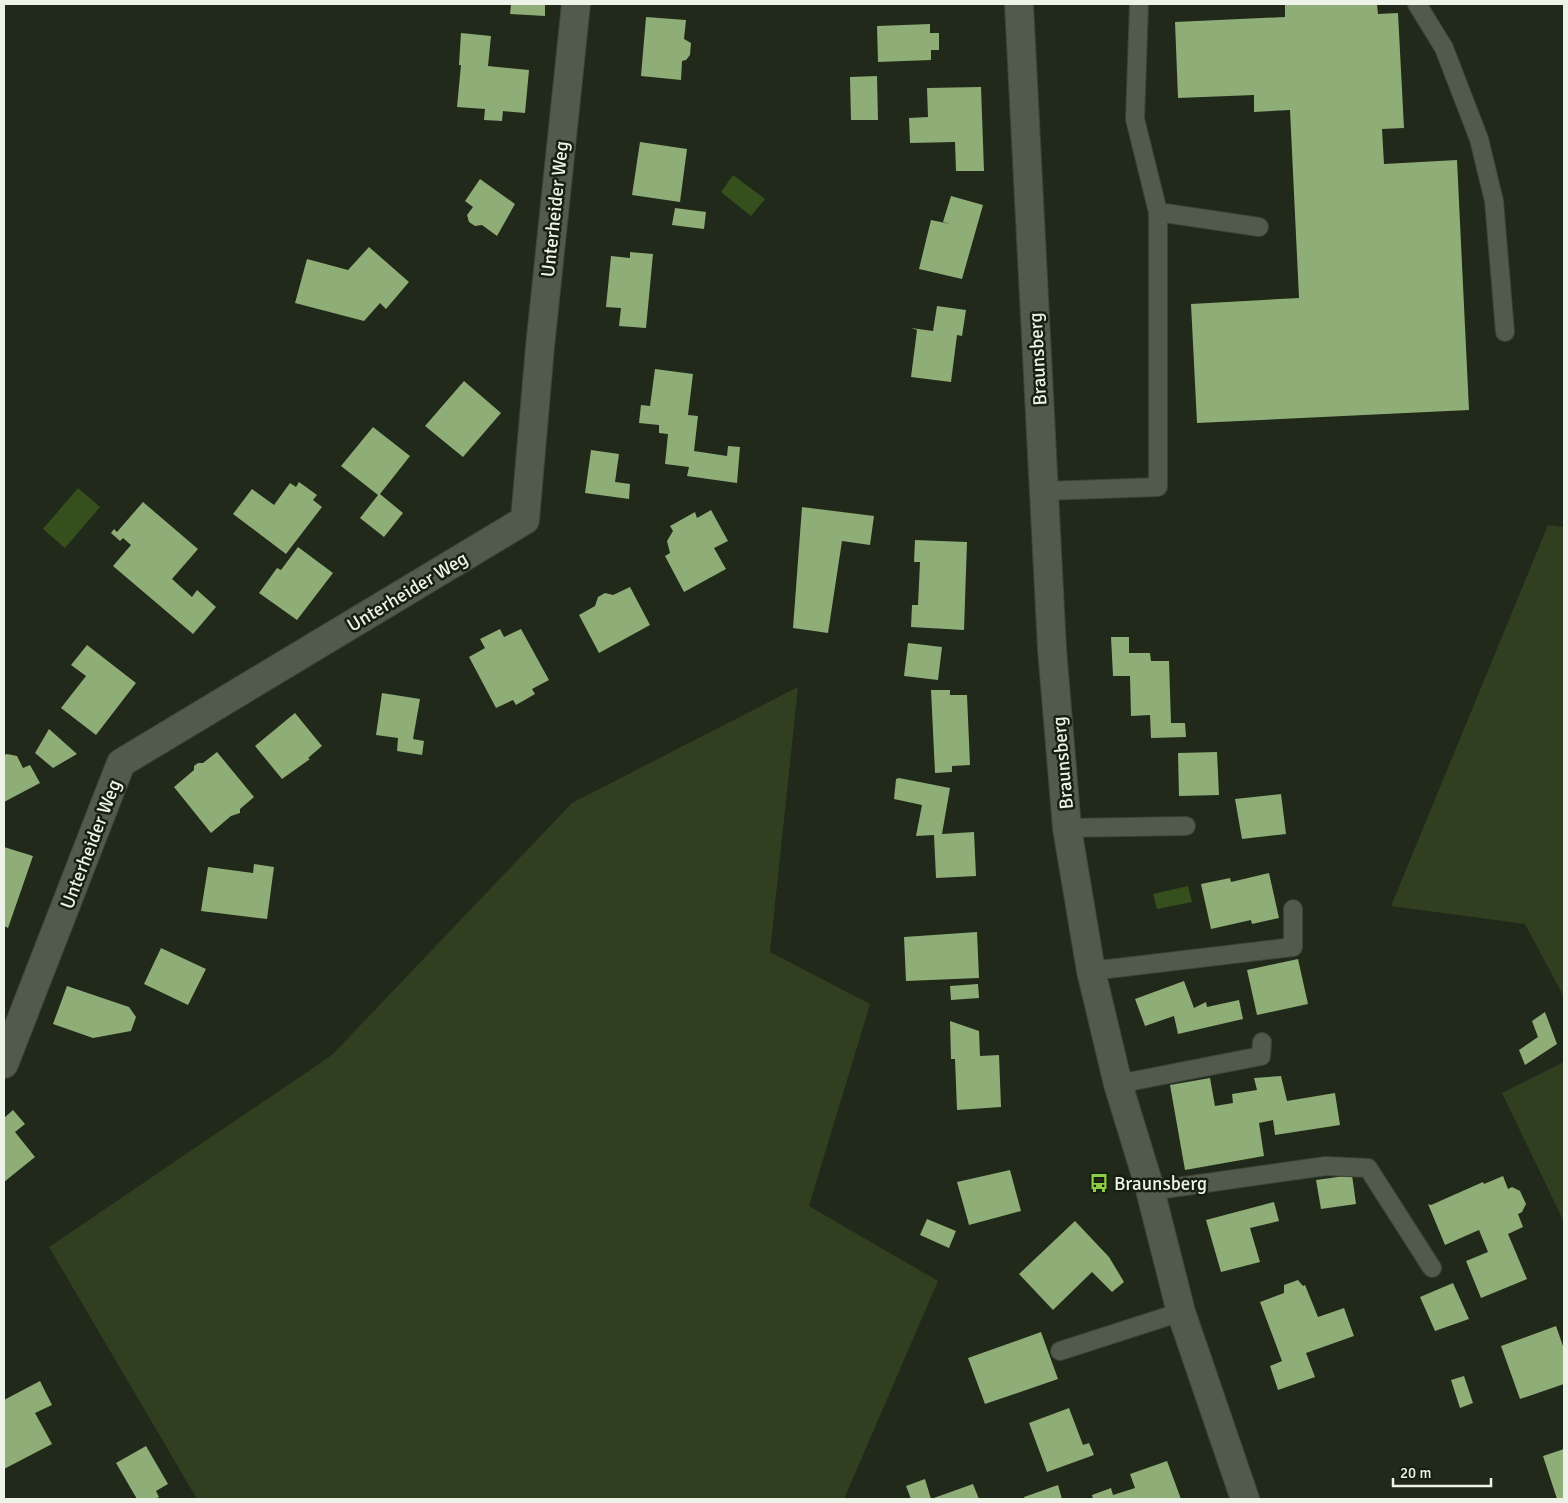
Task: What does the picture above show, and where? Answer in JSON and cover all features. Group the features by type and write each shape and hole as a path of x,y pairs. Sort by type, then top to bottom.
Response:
{"main road":[{"name":"Unterheider Weg","path":"4,1064 122,763 525,520 540,347 576,4"},
{"name":"Braunsberg","path":"1019,4 1052,649 1068,828 1091,972 1118,1084 1150,1191 1180,1312 1245,1499"}],"lane":[{"path":"1044,492 1158,487 1158,212 1135,119 1139,4"},
{"path":"1417,4 1444,48 1479,139 1494,201 1505,332"},
{"path":"1158,212 1259,227"},
{"path":"1068,828 1186,826"},
{"path":"1091,972 1293,947 1293,909"},
{"path":"1118,1084 1260,1056 1262,1042"},
{"path":"1150,1191 1326,1166 1368,1168 1432,1268"},
{"path":"1060,1351 1180,1312"}],"shaded area":[{"path":"733,175 765,199 751,216 721,192"},
{"path":"78,488 100,507 65,548 43,529"},
{"path":"1548,525 1564,527 1564,997 1525,924 1391,906"},
{"path":"798,687 770,952 870,1004 809,1206 938,1281 844,1499 197,1499 49,1247 332,1055 572,803"},
{"path":"1188,886 1192,902 1157,909 1153,894"},
{"path":"1564,1062 1564,1222 1502,1093"}],"building":[{"path":"511,4 545,4 545,16 510,14"},
{"path":"1285,4 1377,4 1378,14 1398,13 1404,128 1382,129 1384,164 1457,160 1469,410 1197,423 1191,304 1299,298 1290,110 1254,112 1254,95 1178,98 1175,22 1285,17"},
{"path":"646,17 686,20 684,39 691,43 690,55 686,60 682,61 681,80 641,76"},
{"path":"930,24 930,33 939,33 939,50 931,50 931,60 878,62 877,26"},
{"path":"461,33 491,36 488,66 529,70 525,113 503,111 502,121 484,120 485,109 457,107 461,65 459,65"},
{"path":"877,76 878,120 851,120 850,77"},
{"path":"981,87 984,171 956,171 955,142 910,143 909,118 928,117 927,88"},
{"path":"640,142 687,149 680,202 632,195"},
{"path":"480,179 515,204 497,236 482,225 475,226 469,222 467,215 473,207 465,201"},
{"path":"951,196 983,205 962,279 919,269 931,220 950,224 943,222"},
{"path":"675,208 706,212 704,229 672,225"},
{"path":"369,247 409,282 386,309 380,303 364,321 295,303 307,259 348,270"},
{"path":"630,252 653,254 646,328 619,326 621,308 606,307 611,256 630,258"},
{"path":"937,306 966,310 962,336 957,335 951,382 911,377 917,330 911,328 933,331"},
{"path":"655,369 693,374 688,415 698,416 694,451 727,456 728,446 740,447 737,483 687,476 689,467 665,464 668,434 659,433 659,425 639,423 641,405 650,406"},
{"path":"464,381 501,413 463,457 425,426"},
{"path":"373,427 410,456 380,494 403,513 384,537 360,518 378,495 341,466"},
{"path":"591,450 619,454 615,482 630,484 629,499 585,493"},
{"path":"299,482 317,495 313,500 322,507 286,554 233,514 252,489 274,505 290,483 296,487"},
{"path":"143,502 198,549 172,579 192,597 197,590 216,607 193,634 113,566 131,545 123,538 120,541 111,533 114,529 117,532"},
{"path":"802,507 874,516 870,545 842,541 828,633 793,628"},
{"path":"711,510 728,541 714,548 726,569 684,592 665,556 670,553 667,541 673,531 670,526 695,512 697,518"},
{"path":"915,540 967,542 964,630 911,627 912,605 918,605 920,562 914,562"},
{"path":"298,547 333,573 297,620 259,593 277,568 281,570"},
{"path":"630,587 650,625 599,653 579,615 595,606 598,597 605,593 613,595"},
{"path":"500,629 504,637 521,629 549,680 532,689 535,694 516,705 513,700 496,708 469,657 485,648 480,639"},
{"path":"1111,637 1129,637 1129,653 1150,653 1151,661 1169,661 1171,723 1185,723 1186,737 1151,738 1150,715 1131,716 1130,676 1113,676"},
{"path":"908,643 942,647 938,680 904,676"},
{"path":"87,645 136,683 96,735 61,708 86,676 71,665"},
{"path":"931,690 950,690 950,695 967,695 970,765 952,766 952,772 935,773"},
{"path":"382,693 420,699 413,739 424,741 422,755 397,751 398,738 376,735"},
{"path":"295,713 322,746 308,758 310,759 282,779 255,746"},
{"path":"49,729 77,754 53,768 35,753"},
{"path":"217,752 254,797 240,809 240,813 231,816 211,833 174,787 194,770 194,766 198,763 203,763"},
{"path":"1217,752 1219,795 1179,796 1178,753"},
{"path":"4,755 17,756 23,768 30,765 40,783 4,802"},
{"path":"896,779 950,788 942,834 974,832 976,876 936,878 934,835 916,836 922,805 894,799"},
{"path":"1281,794 1286,834 1242,839 1235,799"},
{"path":"4,847 33,856 8,928 4,926"},
{"path":"254,864 274,867 267,919 201,911 208,867 253,873"},
{"path":"1269,873 1279,918 1252,924 1251,920 1211,929 1201,884 1230,878 1231,882"},
{"path":"977,932 979,978 906,981 904,937"},
{"path":"161,948 206,969 188,1005 144,984"},
{"path":"1298,959 1308,1004 1257,1015 1247,970"},
{"path":"1184,981 1194,1008 1206,1002 1207,1007 1239,1000 1243,1019 1178,1034 1174,1016 1145,1026 1135,999"},
{"path":"978,984 979,998 951,1000 950,986"},
{"path":"67,986 129,1007 136,1017 131,1031 93,1038 53,1024"},
{"path":"1545,1012 1557,1044 1525,1065 1519,1050 1538,1037 1532,1021"},
{"path":"950,1021 979,1031 980,1056 999,1055 1001,1107 957,1110 955,1059 951,1059"},
{"path":"1281,1076 1287,1101 1335,1093 1340,1125 1275,1135 1273,1120 1259,1123 1264,1156 1185,1170 1170,1085 1210,1078 1215,1106 1233,1103 1232,1094 1257,1090 1254,1078"},
{"path":"13,1110 25,1124 15,1132 35,1157 4,1182 4,1118"},
{"path":"1010,1170 1021,1211 969,1225 957,1182"},
{"path":"1352,1175 1356,1204 1321,1209 1316,1180"},
{"path":"1503,1176 1508,1189 1512,1187 1520,1191 1526,1204 1522,1212 1518,1214 1523,1227 1508,1234 1527,1279 1481,1298 1466,1261 1488,1252 1479,1230 1445,1245 1428,1204 1431,1205 1483,1182 1484,1184"},
{"path":"1274,1202 1279,1221 1250,1228 1260,1262 1221,1272 1206,1220"},
{"path":"927,1219 956,1231 949,1248 920,1235"},
{"path":"1075,1221 1109,1257 1124,1282 1112,1292 1092,1272 1053,1310 1019,1274"},
{"path":"1298,1280 1303,1286 1305,1285 1318,1317 1344,1308 1354,1336 1306,1353 1315,1377 1278,1390 1270,1366 1282,1361 1260,1302 1284,1293 1284,1285"},
{"path":"1453,1283 1469,1319 1435,1331 1420,1297"},
{"path":"1556,1326 1564,1349 1564,1384 1520,1399 1501,1346"},
{"path":"1041,1332 1058,1379 985,1404 968,1358"},
{"path":"1464,1376 1473,1403 1460,1408 1451,1380"},
{"path":"40,1381 52,1405 35,1413 52,1444 4,1469 4,1400"},
{"path":"1069,1408 1083,1445 1089,1443 1094,1455 1047,1472 1029,1423"},
{"path":"146,1446 168,1484 156,1491 159,1497 155,1499 137,1499 116,1463"},
{"path":"1564,1449 1564,1499 1557,1499 1543,1456"},
{"path":"1167,1461 1181,1499 1093,1499 1092,1495 1111,1488 1113,1495 1135,1488 1130,1474"},
{"path":"925,1479 931,1499 911,1499 906,1486"},
{"path":"973,1484 979,1499 931,1499"},
{"path":"1058,1485 1062,1499 1025,1499 1024,1497"}],"place":[{"name":"Braunsberg","path":"1099,1183"}]}
